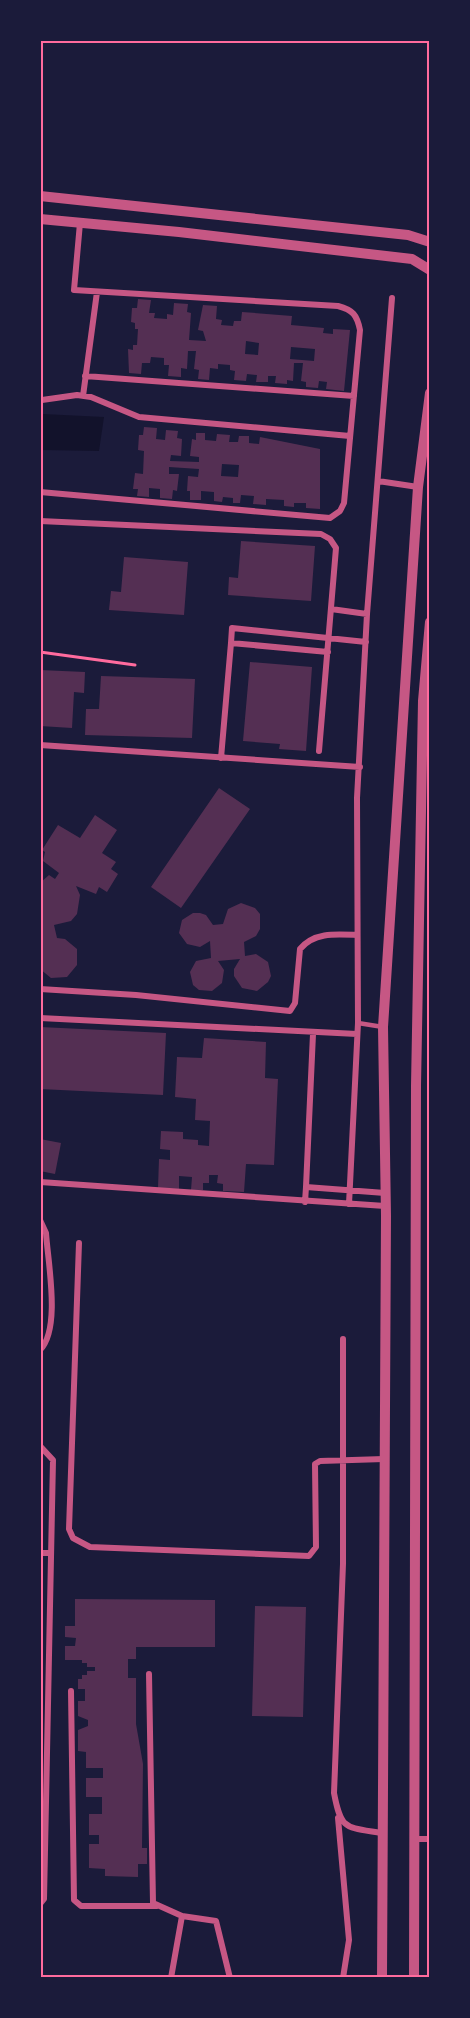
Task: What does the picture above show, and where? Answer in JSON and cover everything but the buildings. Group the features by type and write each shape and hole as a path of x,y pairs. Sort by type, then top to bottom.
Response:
{"street":[{"path":"40,196 408,235 429,242"},
{"path":"40,219 412,259 429,270"},
{"path":"40,492 330,518 340,511 344,503 360,330 358,317 349,309 74,290 80,223"},
{"path":"83,396 97,292"},
{"path":"349,1204 357,1034 357,798 367,614 392,298"},
{"path":"86,376 354,396"},
{"path":"382,1977 385,1206 383,1027 418,487 429,393"},
{"path":"40,410 41,399 83,396 139,417 350,436"},
{"path":"378,481 418,487"},
{"path":"40,521 321,534 330,538 336,548 319,751"},
{"path":"331,609 367,614"},
{"path":"414,1977 416,1086 423,701 429,622"},
{"path":"221,758 232,628 366,642"},
{"path":"231,643 328,652"},
{"path":"40,745 360,767"},
{"path":"40,989 136,995 290,1011 295,1004 300,949 326,934 356,935"},
{"path":"40,1018 313,1034 357,1034"},
{"path":"305,1202 313,1034"},
{"path":"40,1182 385,1206"},
{"path":"306,1187 385,1193"},
{"path":"40,1220 46,1233 52,1323 47,1343 40,1350"},
{"path":"79,1243 69,1529 74,1538 90,1547 309,1556 316,1547 315,1464 320,1461 384,1459"},
{"path":"343,1339 343,1564 334,1793 339,1818 349,1940 344,1977"},
{"path":"40,1446 53,1460 44,1899 40,1904"},
{"path":"40,1553 51,1553"},
{"path":"149,1674 153,1903 182,1916 216,1921 230,1977"},
{"path":"71,1691 74,1900 81,1906 160,1906"},
{"path":"339,1818 350,1828 381,1833"},
{"path":"416,1839 429,1839"},
{"path":"171,1977 182,1916"}],"lane":[{"path":"357,1023 383,1027"}],"path":[{"path":"40,652 135,665"}],"shaded area":[{"path":"43,414 104,417 99,451 41,450"}]}
